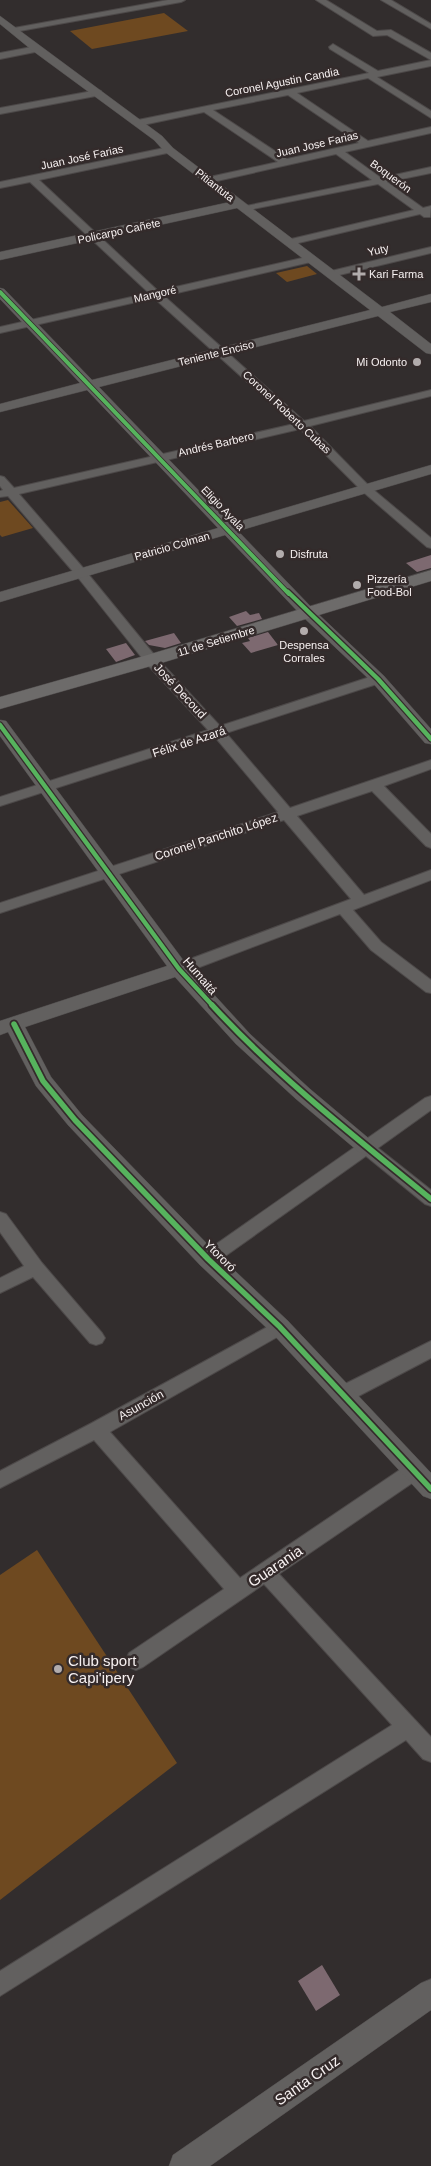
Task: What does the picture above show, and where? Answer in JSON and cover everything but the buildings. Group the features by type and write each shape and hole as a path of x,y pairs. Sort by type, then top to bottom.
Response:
{"main road":[{"name":"11 de Setiembre","path":"0,703 431,576"}],"street":[{"path":"116,0 131,9"},
{"path":"14,30 181,0"},
{"path":"320,0 376,34 388,32 431,57"},
{"path":"385,0 431,26"},
{"name":"Pitiantuta","path":"0,19 37,49 158,138 169,150 242,207 431,350"},
{"path":"333,47 431,115"},
{"path":"420,50 431,48"},
{"path":"0,56 37,49"},
{"name":"Coronel Agustin Candia","path":"138,123 431,63"},
{"name":"Boquerón","path":"290,92 366,144"},
{"path":"0,111 98,93"},
{"path":"205,109 285,162"},
{"name":"Juan Jose Farias","path":"208,180 431,130"},
{"name":"Juan José Farias","path":"0,185 169,150"},
{"name":"Boquerón","path":"338,151 376,180 426,210 431,218"},
{"name":"Policarpo Cañete","path":"0,256 431,170"},
{"name":"Coronel Roberto Cubas","path":"32,178 156,294 302,425 366,488 431,544"},
{"path":"290,242 426,210"},
{"name":"Yuty","path":"331,274 431,250"},
{"name":"Mangoré","path":"0,330 311,259"},
{"name":"Eligio Ayala","path":"0,292 308,613 378,679 431,738"},
{"name":"Teniente Enciso","path":"0,408 431,298"},
{"name":"Andrés Barbero","path":"5,493 302,425 431,393"},
{"name":"Patricio Colman","path":"0,597 431,469"},
{"name":"José Decoud","path":"0,480 5,493 80,572 151,660 218,732 362,902"},
{"name":"Félix de Azará","path":"0,802 378,679"},
{"name":"Humaitá","path":"0,725 48,787 179,969 243,1039 303,1094 431,1199"},
{"name":"Coronel Panchito López","path":"0,908 375,785 431,764"},
{"path":"375,785 431,843"},
{"path":"7,1026 179,969 431,875"},
{"path":"344,908 376,946 431,988"},
{"name":"Ytororó","path":"7,1026 43,1081 75,1120 208,1259 280,1327 431,1489"},
{"path":"208,1259 431,1102"},
{"path":"0,1219 36,1268 96,1338"},
{"path":"0,1286 36,1268"},
{"name":"Asunción","path":"0,1480 97,1430 280,1327"},
{"path":"344,1394 431,1349"},
{"path":"97,1430 238,1591"},
{"name":"Guarania","path":"136,1660 414,1471"},
{"path":"265,1572 431,1752"},
{"path":"0,1984 407,1728"},
{"name":"Santa Cruz","path":"184,2166 431,1994"}],"shaded area":[{"path":"164,13 188,31 92,49 70,31"},
{"path":"307,266 317,274 287,282 276,273"},
{"path":"8,500 33,528 2,537 0,535 0,502"},
{"name":"Club sport Capi'ipery","path":"37,1550 177,1763 0,1900 0,1575"}],"cycle path":[{"path":"0,292 308,613 378,679 431,739"},
{"path":"0,725 179,969 243,1039 303,1094 431,1199"},
{"path":"14,1024 43,1081 75,1120 208,1259 280,1327 431,1489"}],"place":[{"name":"Kari Farma","path":"359,274"},
{"name":"Mi Odonto","path":"417,362"},
{"name":"Disfruta","path":"280,554"},
{"name":"Pizzería Food-Bol","path":"357,585"},
{"name":"Despensa Corrales","path":"304,631"},
{"name":"Club sport Capi'ipery","path":"58,1669"}]}
